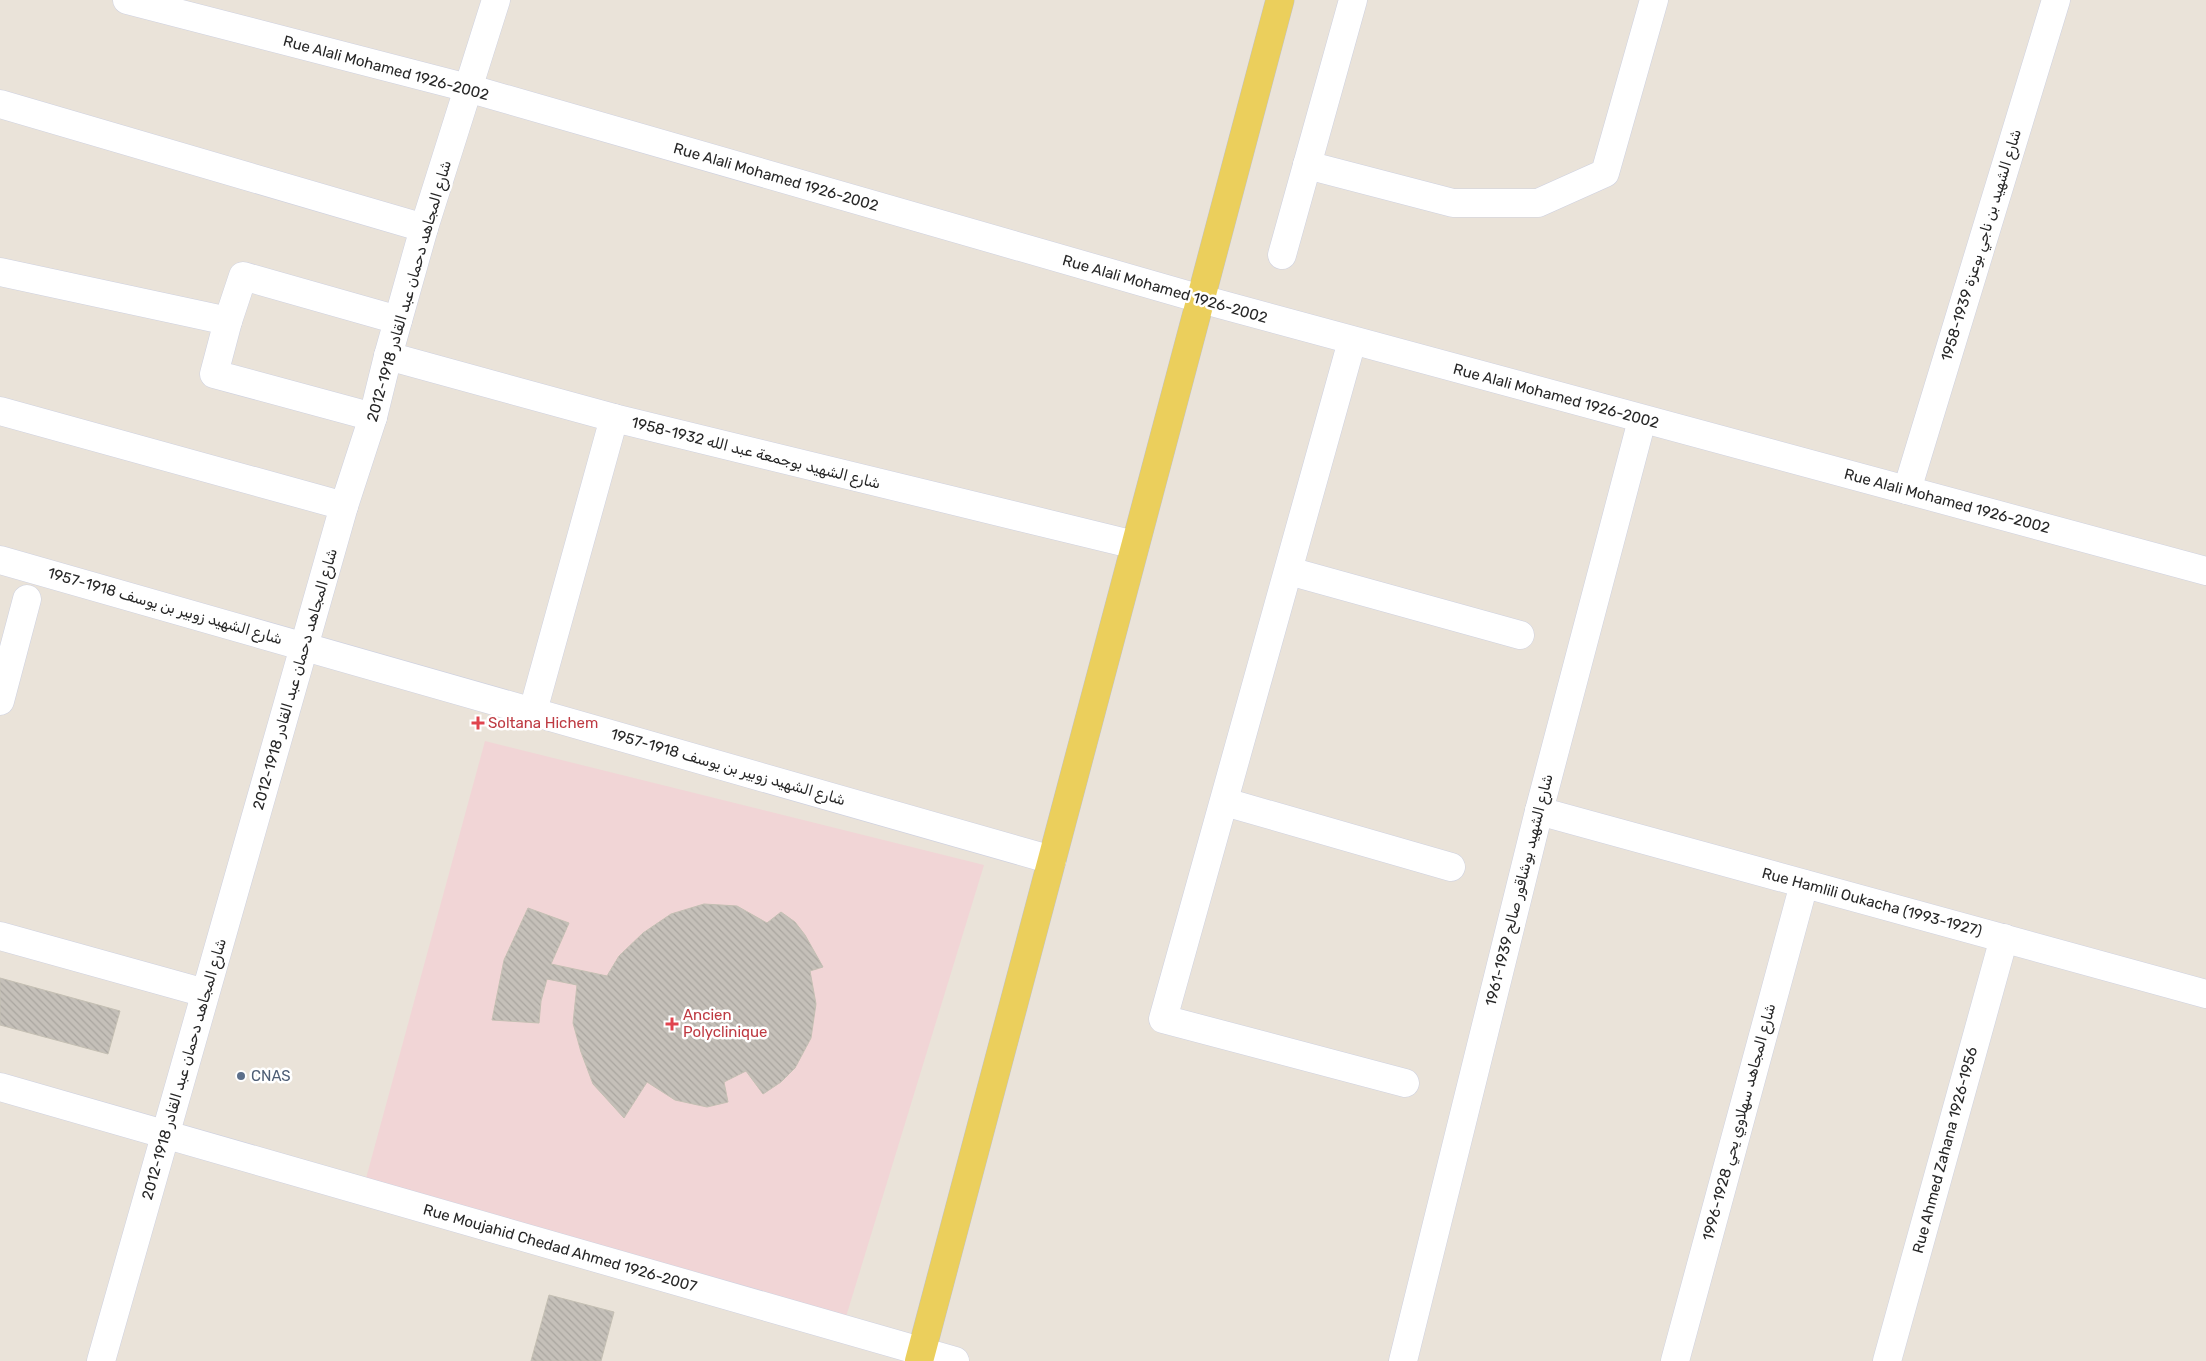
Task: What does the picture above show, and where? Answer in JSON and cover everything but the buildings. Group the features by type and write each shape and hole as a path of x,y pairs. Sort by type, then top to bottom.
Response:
{"main road":[{"path":"920,1356 1280,0"}],"street":[{"name":"Rue Alali Mohamed 1926-2002","path":"127,0 468,88 1200,300 2206,571"},
{"name":"شارع المجاهد دحمان عبد القادر 1918-2012","path":"101,1361 344,506 373,417 424,228 496,0"},
{"path":"1282,255 1353,0"},
{"path":"1307,165 1453,203 1538,203 1605,173 1654,0"},
{"name":"شارع الشهيد بن ناجي بوعزة 1939-1958","path":"1907,490 2056,0"},
{"path":"0,104 424,228"},
{"path":"0,272 228,321"},
{"path":"373,417 214,374 228,321 243,276 398,320"},
{"path":"1352,341 1163,1019 1405,1083"},
{"path":"388,356 614,418"},
{"path":"0,411 344,506"},
{"name":"شارع الشهيد بوجمعة عبد الله 1932-1958","path":"533,711 614,418 1135,545"},
{"name":"شارع الشهيد بوشاقور صالح 1939-1961","path":"1403,1361 1538,811 1642,420"},
{"name":"شارع الشهيد زوبير بن يوسف 1918-1957","path":"0,560 1052,860"},
{"path":"1289,571 1520,635"},
{"path":"0,701 27,599"},
{"path":"1225,802 1451,867"},
{"name":"Rue Hamlili Oukacha (1993-1927)","path":"1538,811 2206,994"},
{"name":"شارع المجاهد سهلاوي يحي 1928-1996","path":"1675,1361 1804,884"},
{"path":"0,936 206,993"},
{"name":"Rue Ahmed Zahana 1926-1956","path":"1887,1361 2004,938"},
{"name":"Rue Moujahid Chedad Ahmed 1926-2007","path":"0,1087 920,1356 955,1361"}],"shaded area":[{"name":"Ancien Polyclinique","path":"485,741 984,865 845,1320 365,1182"}],"place":[{"name":"Soltana Hichem","path":"478,723"},
{"name":"Ancien Polyclinique","path":"672,1024"},
{"name":"CNAS","path":"241,1076"}]}
